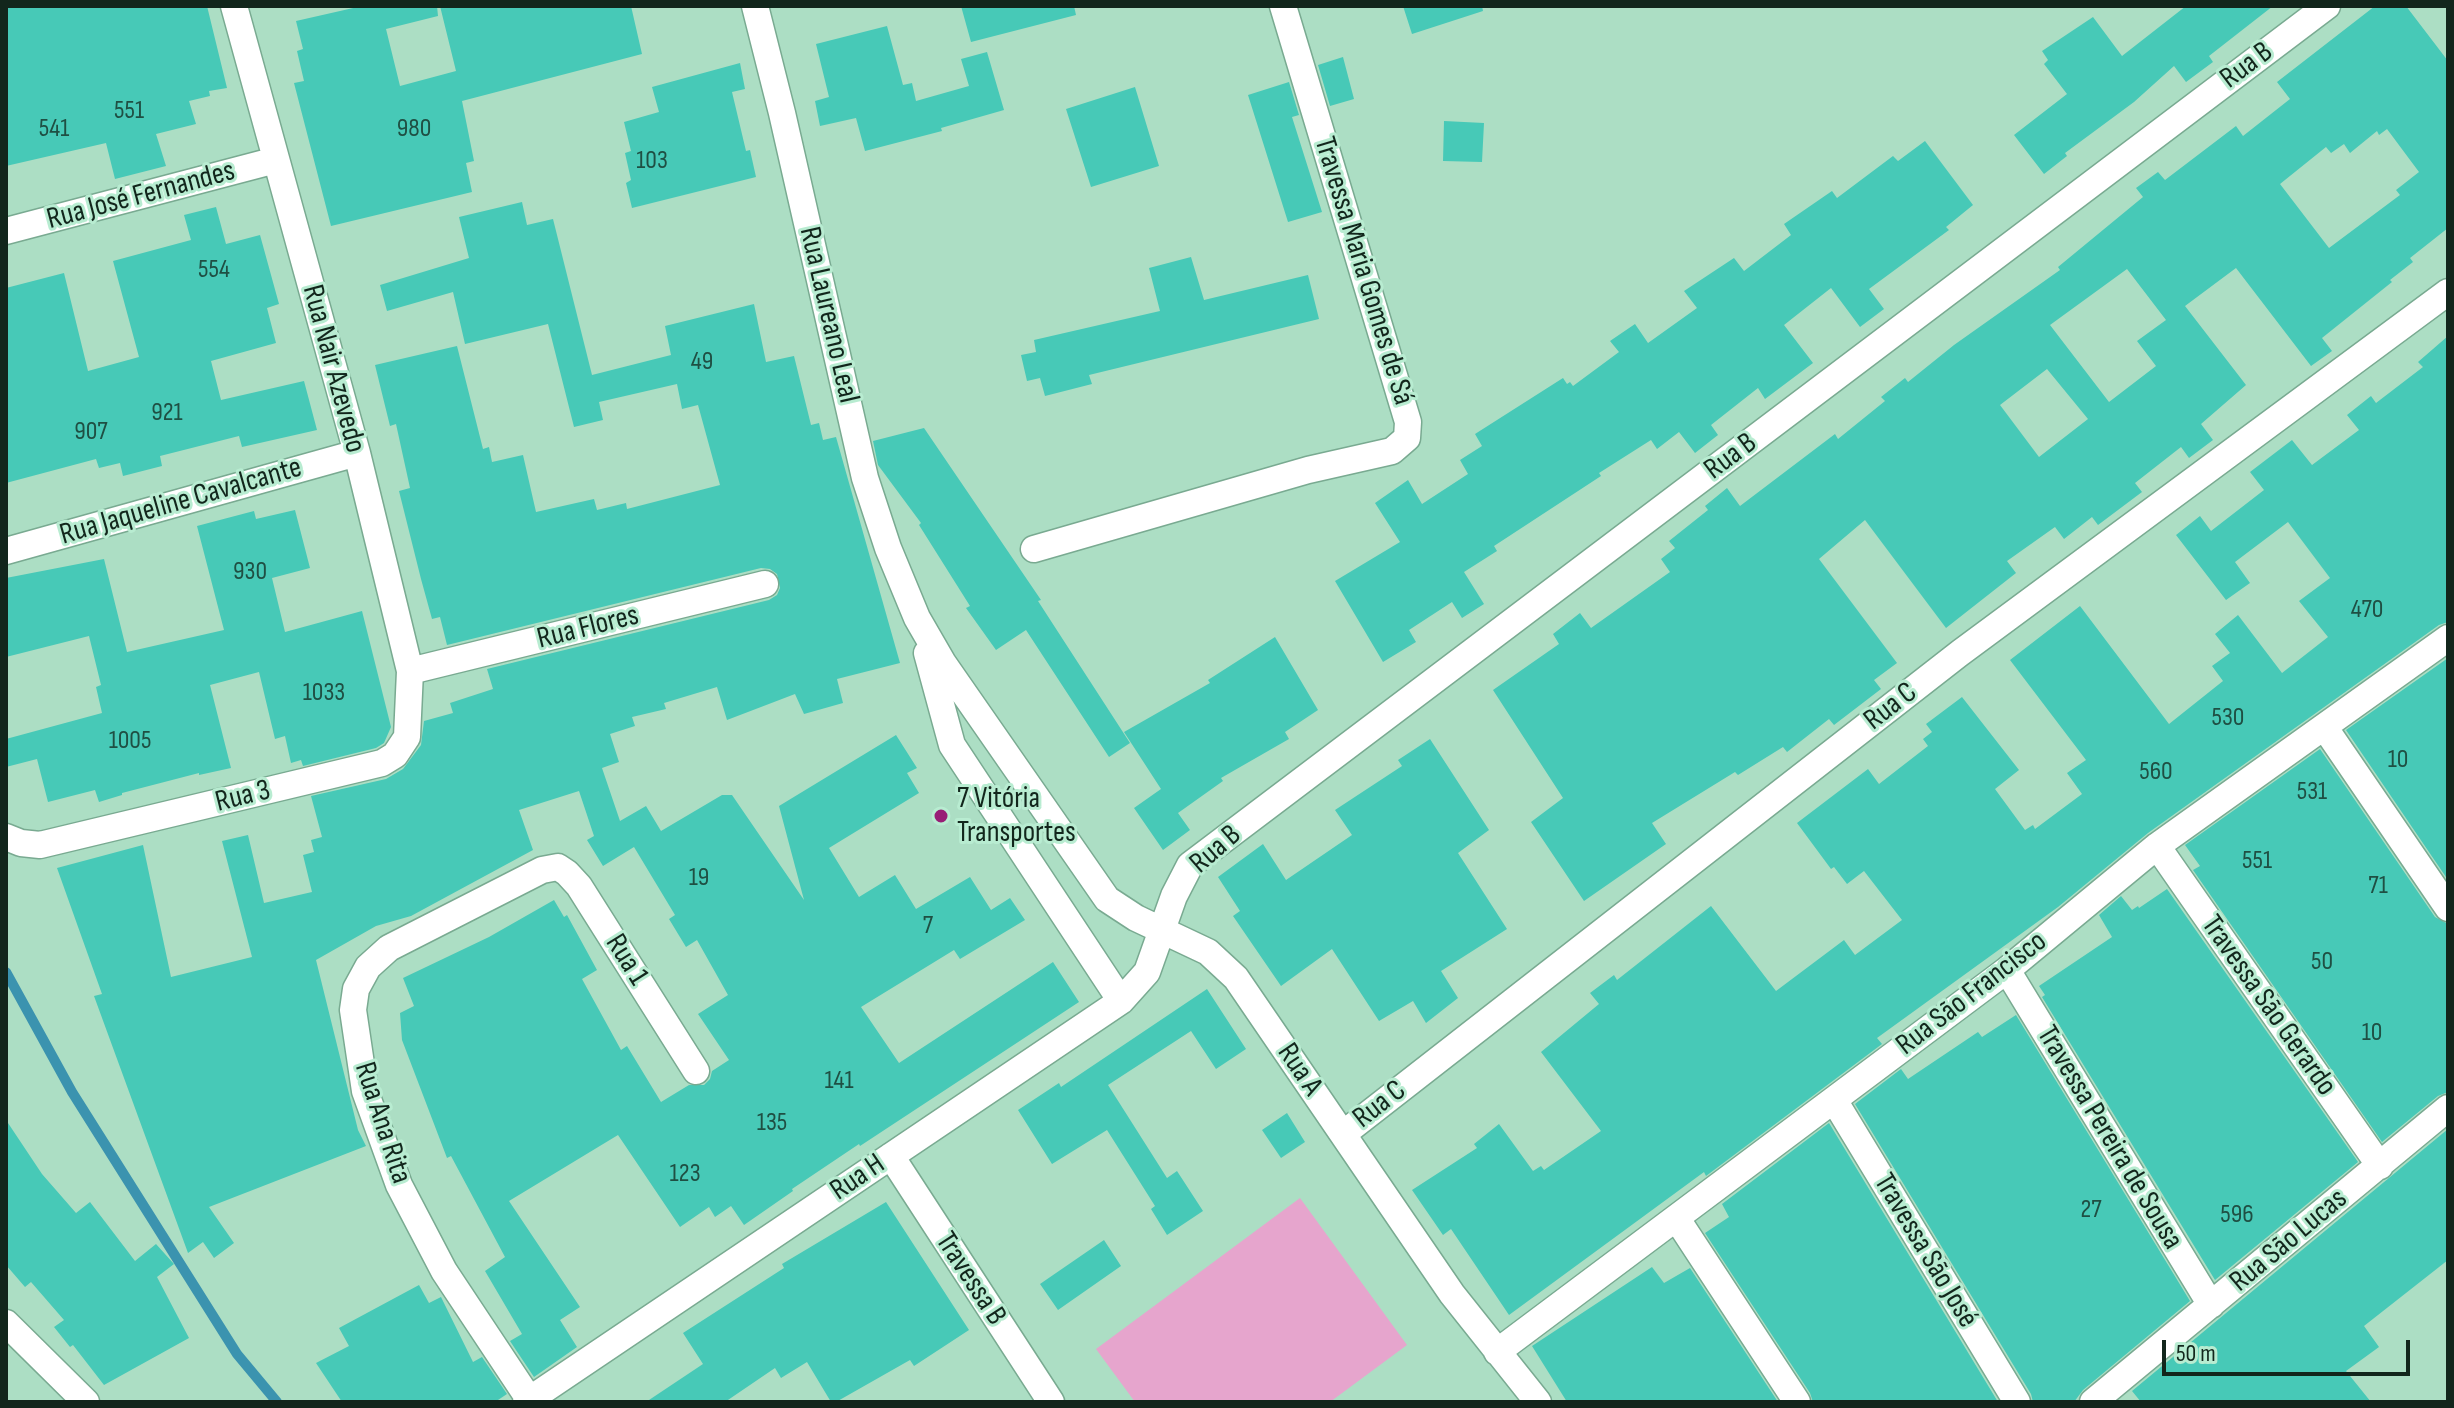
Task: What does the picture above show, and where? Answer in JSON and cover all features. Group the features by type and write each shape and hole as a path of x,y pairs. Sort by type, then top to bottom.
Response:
{"street":[{"name":"Rua Nair Azevedo","path":"234,6 357,453 410,671 407,737"},
{"name":"Rua Laureano Leal","path":"755,6 865,478 888,548 917,618 952,745 1121,1001"},
{"name":"Travessa Maria Gomes de Sá","path":"1034,549 1308,470 1392,451 1407,438 1408,422 1283,6"},
{"name":"Rua B","path":"1162,930 1174,896 1190,865 2327,6"},
{"name":"Rua José Fernandes","path":"6,231 276,160"},
{"name":"Rua C","path":"1343,1134 1960,653 2448,292"},
{"name":"Rua Jaqueline Cavalcante","path":"6,551 357,453"},
{"name":"Rua Flores","path":"410,671 765,584"},
{"name":"Rua Laureano Leal","path":"917,618 943,663 1107,899 1162,930"},
{"name":"Rua São Francisco","path":"1497,1352 2007,970 2157,846 2448,638"},
{"path":"2325,728 2448,908"},
{"name":"Rua 3","path":"6,837 21,843 40,845 382,763 395,755 407,737"},
{"name":"Travessa São Gerardo","path":"2157,846 2380,1166"},
{"name":"Rua 1","path":"542,870 558,867 579,886 696,1071"},
{"name":"Rua Ana Rita","path":"529,1401 444,1271 399,1185 365,1091 353,1010 356,989 368,967 389,948 542,870"},
{"name":"Rua H","path":"529,1401 1121,1001 1147,972 1162,930"},
{"name":"Rua A","path":"1162,930 1208,952 1236,978 1452,1294 1538,1402"},
{"name":"Travessa Pereira de Sousa","path":"2007,970 2211,1305"},
{"name":"Travessa São José","path":"1834,1100 2017,1402"},
{"name":"Rua São Lucas","path":"2093,1402 2448,1108"},
{"name":"Travessa B","path":"891,1156 1051,1402"},
{"path":"1677,1219 1797,1402"},
{"path":"6,1323 86,1402"}],"shaded area":[{"path":"1300,1198 1407,1345 1330,1402 1135,1402 1096,1349"}],"building":[{"path":"6,6 207,6 227,88 209,91 210,96 189,101 196,124 156,134 166,166 115,179 106,143 6,166"},
{"path":"362,6 437,6 438,16 386,29 400,86 456,71 440,6 631,6 642,54 462,101 474,161 466,163 472,192 331,226 294,83 304,81 297,51 303,49 296,21"},
{"path":"961,6 1074,6 1076,15 971,42"},
{"path":"1403,6 1482,6 1483,11 1412,34"},
{"path":"2186,6 2273,6 2209,56 2213,62 2186,82 2174,66 2134,102 2065,153 2067,156 2044,174 2014,135 2067,94 2044,64 2048,60 2042,51 2093,17 2122,56"},
{"path":"2375,6 2406,6 2448,61 2448,228 2410,258 2413,262 2390,280 2392,282 2322,338 2332,351 2311,366 2236,268 2185,306 2246,385 2201,424 2213,440 2189,458 2181,447 2135,483 2142,492 2098,525 2092,517 2064,539 2055,527 2007,561 2016,573 1946,628 1865,520 1819,559 1897,663 1874,680 1881,689 1834,725 1829,719 1787,752 1783,747 1738,775 1735,772 1652,823 1666,844 1584,901 1531,822 1563,798 1493,690 1559,644 1553,634 1580,613 1591,628 1670,572 1661,559 1675,548 1669,541 1708,510 1705,506 1727,488 1740,506 1835,434 1838,439 1885,401 1881,397 1905,378 1908,382 1954,345 2060,270 2058,267 2143,197 2136,188 2158,172 2165,180 2236,126 2243,136 2290,99 2277,82","holes":["2387,129 2419,172 2396,190 2400,195 2329,248 2280,184 2326,147 2331,153 2344,144 2350,153 2377,131 2379,135","2127,269 2166,320 2137,341 2156,366 2109,402 2050,325","2047,369 2088,419 2039,457 2000,405"]},
{"path":"887,26 903,85 912,83 916,101 969,86 961,59 987,52 1004,110 941,128 942,131 865,151 856,118 820,126 815,101 829,97 816,44"},
{"path":"1343,57 1354,99 1330,106 1318,65"},
{"path":"740,63 745,89 732,92 746,151 750,150 756,177 632,208 626,183 631,180 625,153 631,151 624,122 659,112 652,87"},
{"path":"1289,82 1299,115 1292,117 1322,212 1288,222 1248,95"},
{"path":"1135,87 1159,166 1091,187 1066,109"},
{"path":"1444,121 1484,123 1482,162 1443,161"},
{"path":"1925,141 1973,205 1946,227 1949,230 1869,289 1884,309 1860,327 1831,288 1784,325 1813,363 1765,399 1758,388 1711,425 1718,435 1695,453 1679,432 1657,449 1651,440 1494,546 1497,551 1464,572 1484,604 1462,618 1452,602 1409,630 1416,642 1383,662 1335,581 1400,542 1375,503 1408,480 1422,504 1468,474 1460,460 1482,446 1475,434 1563,378 1573,386 1619,352 1610,341 1635,324 1648,343 1697,308 1684,291 1734,258 1744,271 1791,235 1784,224 1832,191 1837,198 1893,156 1898,161"},
{"path":"522,202 527,225 553,219 592,375 671,355 665,326 754,304 766,362 794,356 811,425 819,423 823,440 836,437 900,663 837,679 843,703 804,714 795,694 727,720 717,687 664,703 666,709 632,717 635,726 610,734 619,762 602,768 620,821 646,806 661,831 722,795 732,795 804,900 779,806 896,735 917,768 907,773 919,793 829,848 859,897 895,875 916,909 970,877 991,910 1010,898 1025,920 960,959 954,950 861,1007 899,1063 1053,962 1079,1002 859,1144 744,1225 731,1206 715,1217 709,1207 680,1227 618,1135 509,1201 580,1307 560,1320 577,1347 534,1377 510,1341 522,1334 485,1271 505,1257 451,1156 447,1158 402,1040 400,1013 414,1006 403,978 489,937 554,900 564,917 567,915 597,970 582,979 621,1050 627,1046 661,1102 689,1085 704,1085 712,1071 729,1060 698,1014 728,995 697,940 686,947 669,919 675,915 634,847 603,866 587,840 594,836 579,791 519,810 533,850 411,916 376,926 316,960 358,1130 366,1146 209,1207 234,1243 214,1258 203,1242 188,1253 94,996 102,994 57,868 143,845 171,977 252,957 222,841 248,835 264,903 312,892 303,855 314,852 311,840 322,837 311,796 386,779 403,769 421,745 424,721 453,713 450,703 493,689 487,669 769,600 777,595 780,588 777,574 761,568 447,645 440,617 432,619 421,579 399,491 410,488 396,424 390,426 375,365 457,346 483,449 489,447 492,462 523,455 536,512 594,499 597,510 626,503 627,509 720,485 698,405 682,409 677,384 599,402 603,420 574,427 548,324 465,344 453,292 387,311 380,285 469,258 459,217"},
{"path":"216,207 226,244 260,235 279,304 267,308 276,343 211,361 221,400 304,381 317,430 242,447 239,436 160,456 162,466 123,476 120,463 99,468 96,459 6,483 6,288 64,273 88,371 139,357 113,261 191,240 184,215"},
{"path":"1191,257 1204,300 1308,275 1319,319 1089,375 1092,384 1045,396 1040,378 1027,381 1021,355 1036,352 1034,340 1160,311 1149,268"},
{"path":"2448,336 2448,622 2439,625 2148,833 2058,907 1877,1038 1882,1044 1706,1176 1704,1172 1509,1315 1451,1229 1443,1235 1412,1190 1477,1148 1474,1144 1499,1124 1533,1171 1541,1166 1544,1170 1601,1131 1541,1052 1599,1004 1590,993 1614,975 1617,980 1711,906 1776,991 1844,940 1855,955 1902,920 1864,871 1847,884 1834,867 1831,869 1797,823 1868,769 1879,784 1928,746 1923,739 1932,732 1926,724 1962,697 2019,770 1995,789 2025,830 2033,825 2035,829 2082,794 2067,773 2086,760 2010,660 2080,606 2169,724 2223,681 2212,666 2230,653 2215,634 2238,615 2282,673 2328,637 2299,601 2330,578 2288,522 2235,562 2250,583 2226,600 2176,535 2200,516 2211,531 2264,490 2250,472 2292,440 2312,465 2359,430 2347,415 2371,396 2376,403 2423,367 2418,362"},
{"path":"924,428 1041,600 1038,601 1130,743 1109,757 1026,630 996,650 966,608 970,606 919,525 921,523 878,465 873,441"},
{"path":"295,510 310,568 272,578 285,632 362,611 391,727 384,743 376,748 303,766 301,760 291,763 285,736 275,739 259,672 210,685 231,768 199,773 99,802 95,790 48,802 37,759 6,767 6,739 102,713 96,687 101,685 89,636 6,657 6,578 104,559 127,652 224,630 197,526 254,511 256,519"},
{"path":"1275,637 1318,710 1285,732 1289,739 1221,778 1223,781 1178,813 1190,830 1163,850 1134,808 1161,789 1124,732 1210,683 1208,680"},
{"path":"2448,658 2448,880 2346,730"},
{"path":"1430,739 1489,830 1458,853 1507,929 1441,971 1458,998 1426,1023 1413,1001 1379,1021 1332,949 1281,986 1233,916 1240,911 1218,877 1263,844 1286,880 1352,835 1335,810 1402,766 1398,760"},
{"path":"2320,749 2435,917 2448,924 2448,1092 2438,1096 2382,1142 2193,870 2200,866 2185,845"},
{"path":"2167,889 2358,1162 2215,1280 2042,997 2045,995 2039,986 2112,937 2099,915 2121,896 2132,910"},
{"path":"1207,989 1246,1049 1216,1069 1191,1031 1108,1085 1167,1178 1177,1171 1203,1211 1167,1235 1151,1209 1155,1206 1107,1130 1052,1164 1018,1110 1059,1083 1061,1087"},
{"path":"2016,1015 2190,1301 2083,1390 2074,1402 2033,1402 1855,1104 1901,1069 1908,1079 1978,1032 1982,1037"},
{"path":"1287,1113 1305,1142 1281,1158 1262,1130"},
{"path":"6,1120 42,1174 76,1213 90,1202 135,1261 156,1244 174,1264 157,1277 189,1338 104,1385 73,1345 70,1347 54,1327 64,1320 31,1282 25,1287 6,1265"},
{"path":"1829,1123 1998,1402 1813,1402 1705,1233 1729,1217 1722,1204"},
{"path":"2448,1129 2448,1260 2364,1326 2379,1347 2346,1371 2371,1402 2141,1402 2132,1391"},
{"path":"886,1202 969,1330 914,1366 910,1360 836,1402 831,1402 807,1362 781,1378 775,1368 725,1402 646,1402 703,1364 683,1333 784,1268 782,1264"},
{"path":"1104,1240 1121,1266 1058,1310 1040,1284"},
{"path":"1652,1267 1664,1283 1690,1268 1778,1402 1567,1402 1532,1346"},
{"path":"419,1285 429,1303 441,1297 473,1362 482,1357 507,1394 495,1402 342,1402 316,1363 349,1346 339,1328"}],"waterway":[{"path":"6,972 72,1092 237,1354 277,1402"}],"place":[{"name":"7 Vitória Transportes","path":"941,816"}]}
